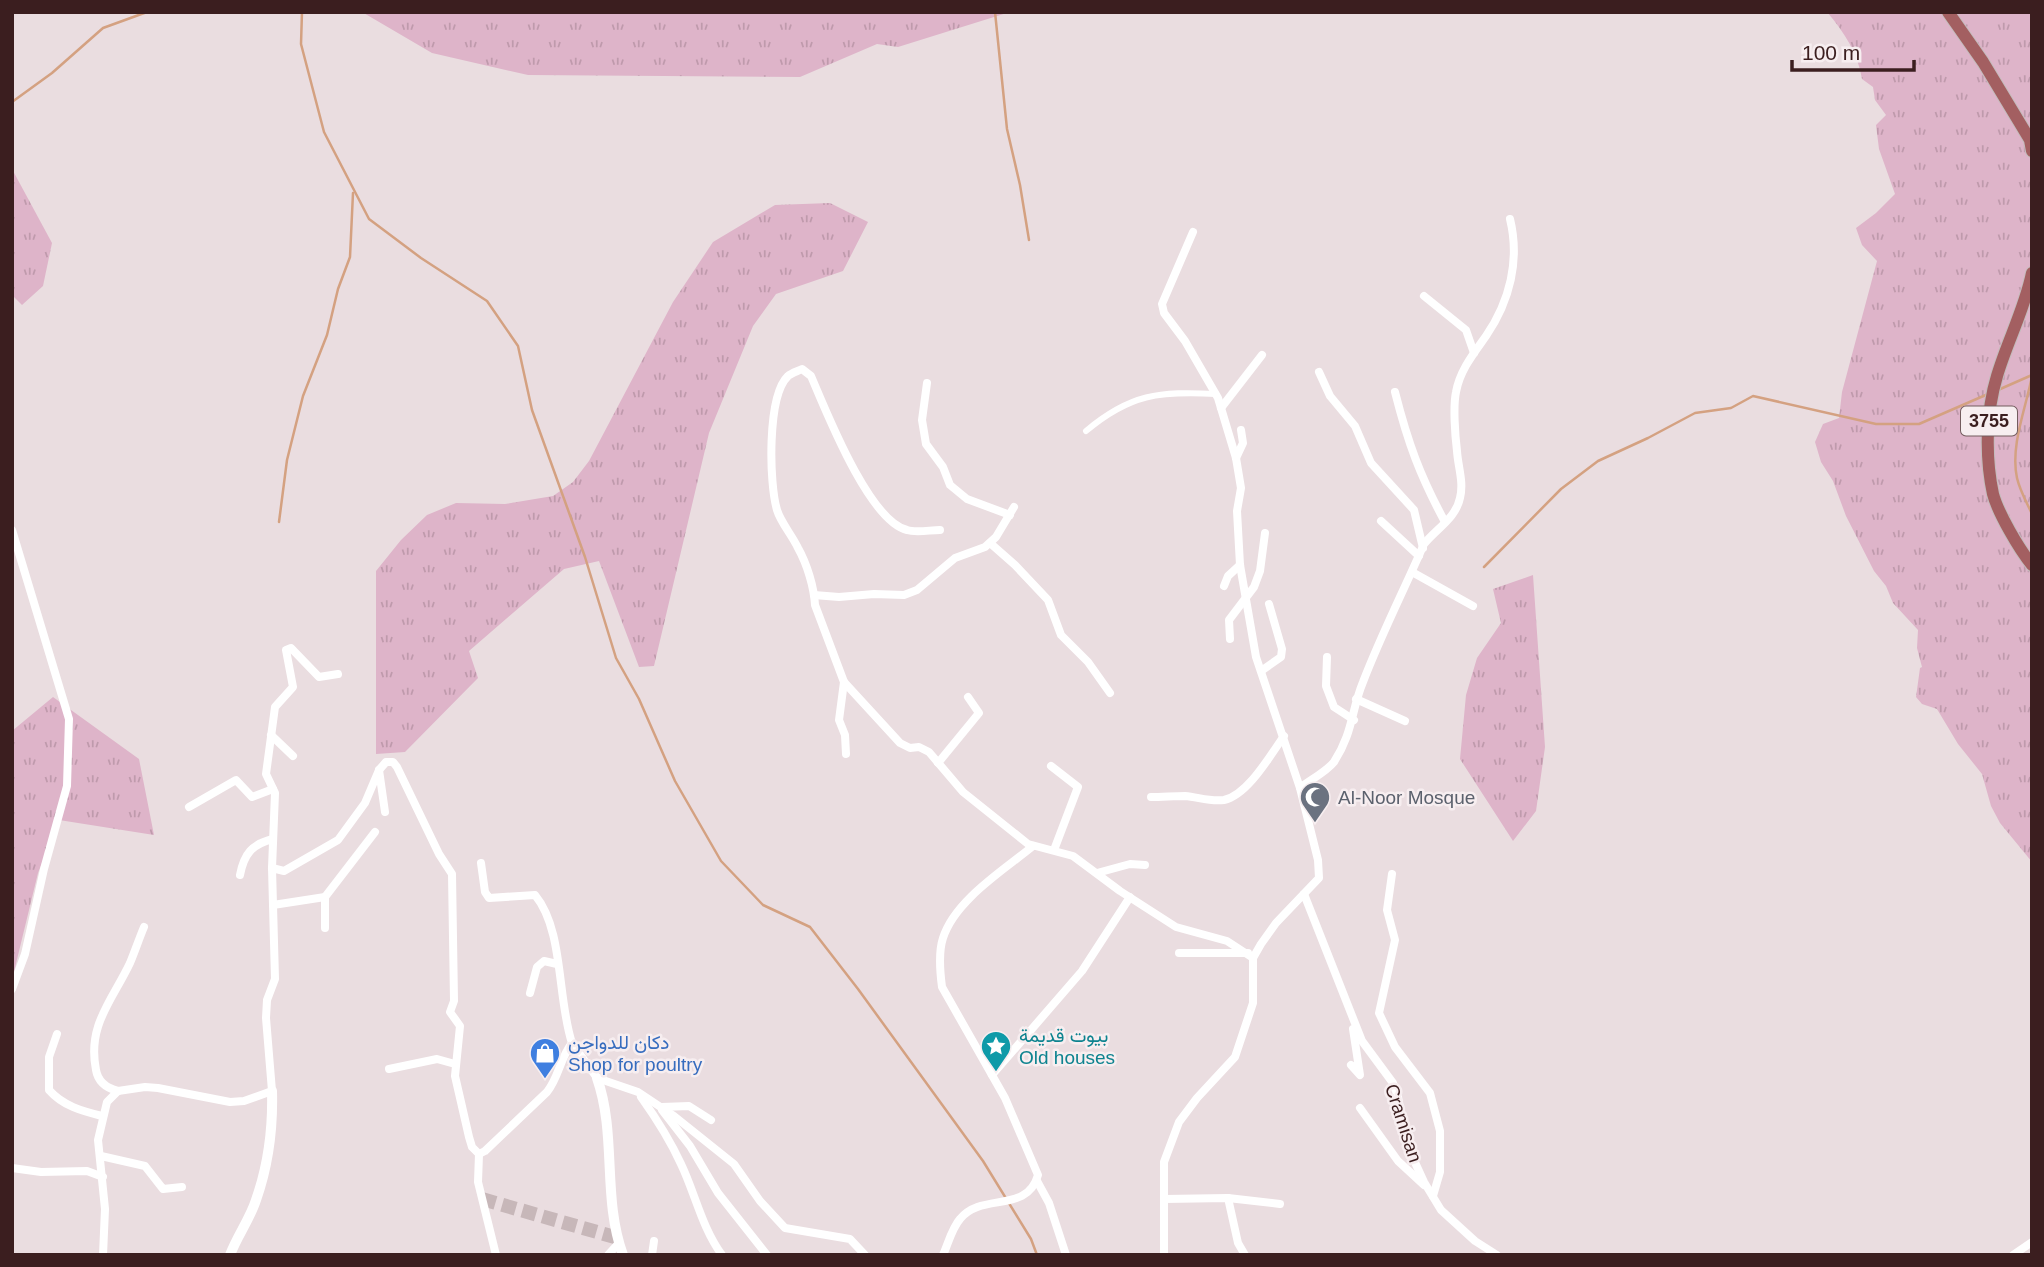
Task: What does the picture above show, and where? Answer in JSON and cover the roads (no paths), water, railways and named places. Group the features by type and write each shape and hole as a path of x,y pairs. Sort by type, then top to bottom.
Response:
{"main road":[{"path":"1948,12 2010,107 2030,141 2032,151"},
{"name":"3755","path":"2032,273 1996,378 1989,423 1988,458 1994,497 2021,552 2032,565"}],"street":[{"path":"1300,788 1332,765 1344,744 1354,720 1356,699 1421,552 1437,528 1450,519 1460,501 1462,484 1456,449 1455,392 1467,361 1490,331 1508,294 1515,260 1510,219"},
{"path":"1164,1255 1164,1162 1179,1122 1234,1057 1253,1003 1251,956 1276,923 1319,878 1318,860 1300,788 1256,657 1241,565 1237,511 1241,488 1236,458 1216,394 1185,341 1164,313 1162,304 1193,232"},
{"path":"1424,296 1466,330 1474,353"},
{"path":"1221,408 1262,355"},
{"path":"940,530 906,530 888,519 848,461 811,376 802,369 789,376 782,385 773,421 770,471 777,511 800,551 827,642 844,682 900,743 929,752 963,792 1033,846 1073,856 1176,927 1227,941 1251,956"},
{"path":"1319,372 1330,396 1354,426 1371,463 1414,510 1421,552"},
{"path":"814,595 904,595 917,590 944,565 990,543 1012,511 967,499 950,485 943,467 926,444 922,420 927,383"},
{"path":"1395,392 1407,442 1424,483 1445,522"},
{"path":"1086,431 1135,399 1183,393 1216,394"},
{"path":"1236,458 1243,443 1241,430"},
{"path":"1381,522 1421,552"},
{"path":"12,530 69,719 67,786 24,954 12,989"},
{"path":"1230,639 1229,620 1246,599 1260,571 1265,533"},
{"path":"990,543 1048,600 1061,635 1088,662 1111,693"},
{"path":"1224,586 1228,576 1241,565"},
{"path":"1412,572 1473,607"},
{"path":"1261,671 1280,657 1283,649 1269,604"},
{"path":"230,1255 238,1233 256,1203 273,1117 265,1018 267,1000 275,979 272,868 275,793 266,774 275,707 293,687 286,650 291,648 319,677 338,674"},
{"path":"1327,657 1326,686 1334,707 1354,720"},
{"path":"844,682 839,720 845,735 846,754"},
{"path":"938,763 979,713 968,697"},
{"path":"1356,699 1405,721"},
{"path":"271,736 293,756"},
{"path":"1151,797 1227,799 1249,782 1268,761 1284,736"},
{"path":"272,868 284,871 338,840 365,803 379,770 386,762 393,762 439,854 452,874 454,1001 450,1012 460,1026 461,1034 455,1076 472,1147 479,1154 478,1182 496,1255"},
{"path":"1051,766 1078,787 1054,850"},
{"path":"379,770 385,812"},
{"path":"189,807 236,780 252,797 273,789"},
{"path":"325,928 325,897 375,832"},
{"path":"240,875 243,859 251,849 273,839"},
{"path":"943,1255 959,1219 973,1208 1022,1197 1035,1187 1037,1181 1038,1175 1005,1098 942,987 939,970 943,938 963,904 1033,846"},
{"path":"481,863 485,892 489,898 534,895 545,907 572,1043 597,1078 605,1104 612,1206 623,1255"},
{"path":"1097,873 1130,864 1145,865"},
{"path":"1360,1108 1398,1161 1431,1193 1440,1171 1440,1131 1430,1093 1395,1047 1379,1013 1395,940 1387,910 1392,874"},
{"name":"Cramisan","path":"1304,894 1351,1018 1362,1041 1393,1083 1407,1145 1431,1193 1441,1210 1454,1223 1497,1255"},
{"path":"273,905 325,897"},
{"path":"992,1074 1082,971 1130,897"},
{"path":"144,927 129,964 98,1024 93,1045 97,1077 109,1089 118,1091 159,1088 230,1102 244,1101 272,1091"},
{"path":"1179,953 1251,956"},
{"path":"530,993 537,967 544,961 557,964"},
{"path":"1351,1018 1360,1075 1351,1065"},
{"path":"57,1034 49,1057 49,1090 57,1099 76,1109 102,1116"},
{"path":"479,1154 555,1083 565,1052 572,1043"},
{"path":"390,1069 437,1059 455,1064"},
{"path":"597,1078 638,1092 734,1164 760,1201 785,1228 850,1239 865,1255"},
{"path":"103,1255 106,1209 97,1140 107,1102 118,1091"},
{"path":"638,1092 659,1123 681,1164 705,1223 722,1255"},
{"path":"659,1106 689,1106 710,1121"},
{"path":"659,1106 690,1146 718,1192 767,1255"},
{"path":"101,1156 145,1166 163,1189 182,1187"},
{"path":"12,1168 41,1172 87,1171 103,1177"},
{"path":"1037,1181 1049,1203 1066,1255"},
{"path":"1164,1199 1228,1198 1280,1204"},
{"path":"1228,1198 1238,1243 1245,1255"},
{"path":"850,1239 857,1255"},
{"path":"652,1255 654,1241"},
{"path":"2013,1255 2032,1242"},
{"path":"608,1255 619,1243"}],"waterway":[{"path":"12,102 52,73 103,28 147,12"},
{"path":"302,12 301,44 324,132 369,219 421,258 487,301 518,346 532,410 585,557 616,658 639,699 675,781 721,861 763,905 810,927 983,1161 1031,1239 1037,1255"},
{"path":"995,12 1007,129 1029,240"},
{"path":"279,522 287,460 303,396 327,335 338,289 350,257 353,193"},
{"path":"1998,390 2032,375"},
{"path":"2032,376 2017,440 2015,466 2020,488 2032,514"},
{"path":"1484,567 1561,489 1598,461 1695,413 1731,408 1753,396 1876,424 1919,424 1988,394"}],"tunnel":[{"path":"482,1199 618,1238"}],"place":[{"name":"Al-Noor Mosque","path":"1315,824"},
{"name":"بيوت قديمة Old houses","path":"996,1073"},
{"name":"دكان للدواجن Shop for poultry","path":"545,1080"}]}
